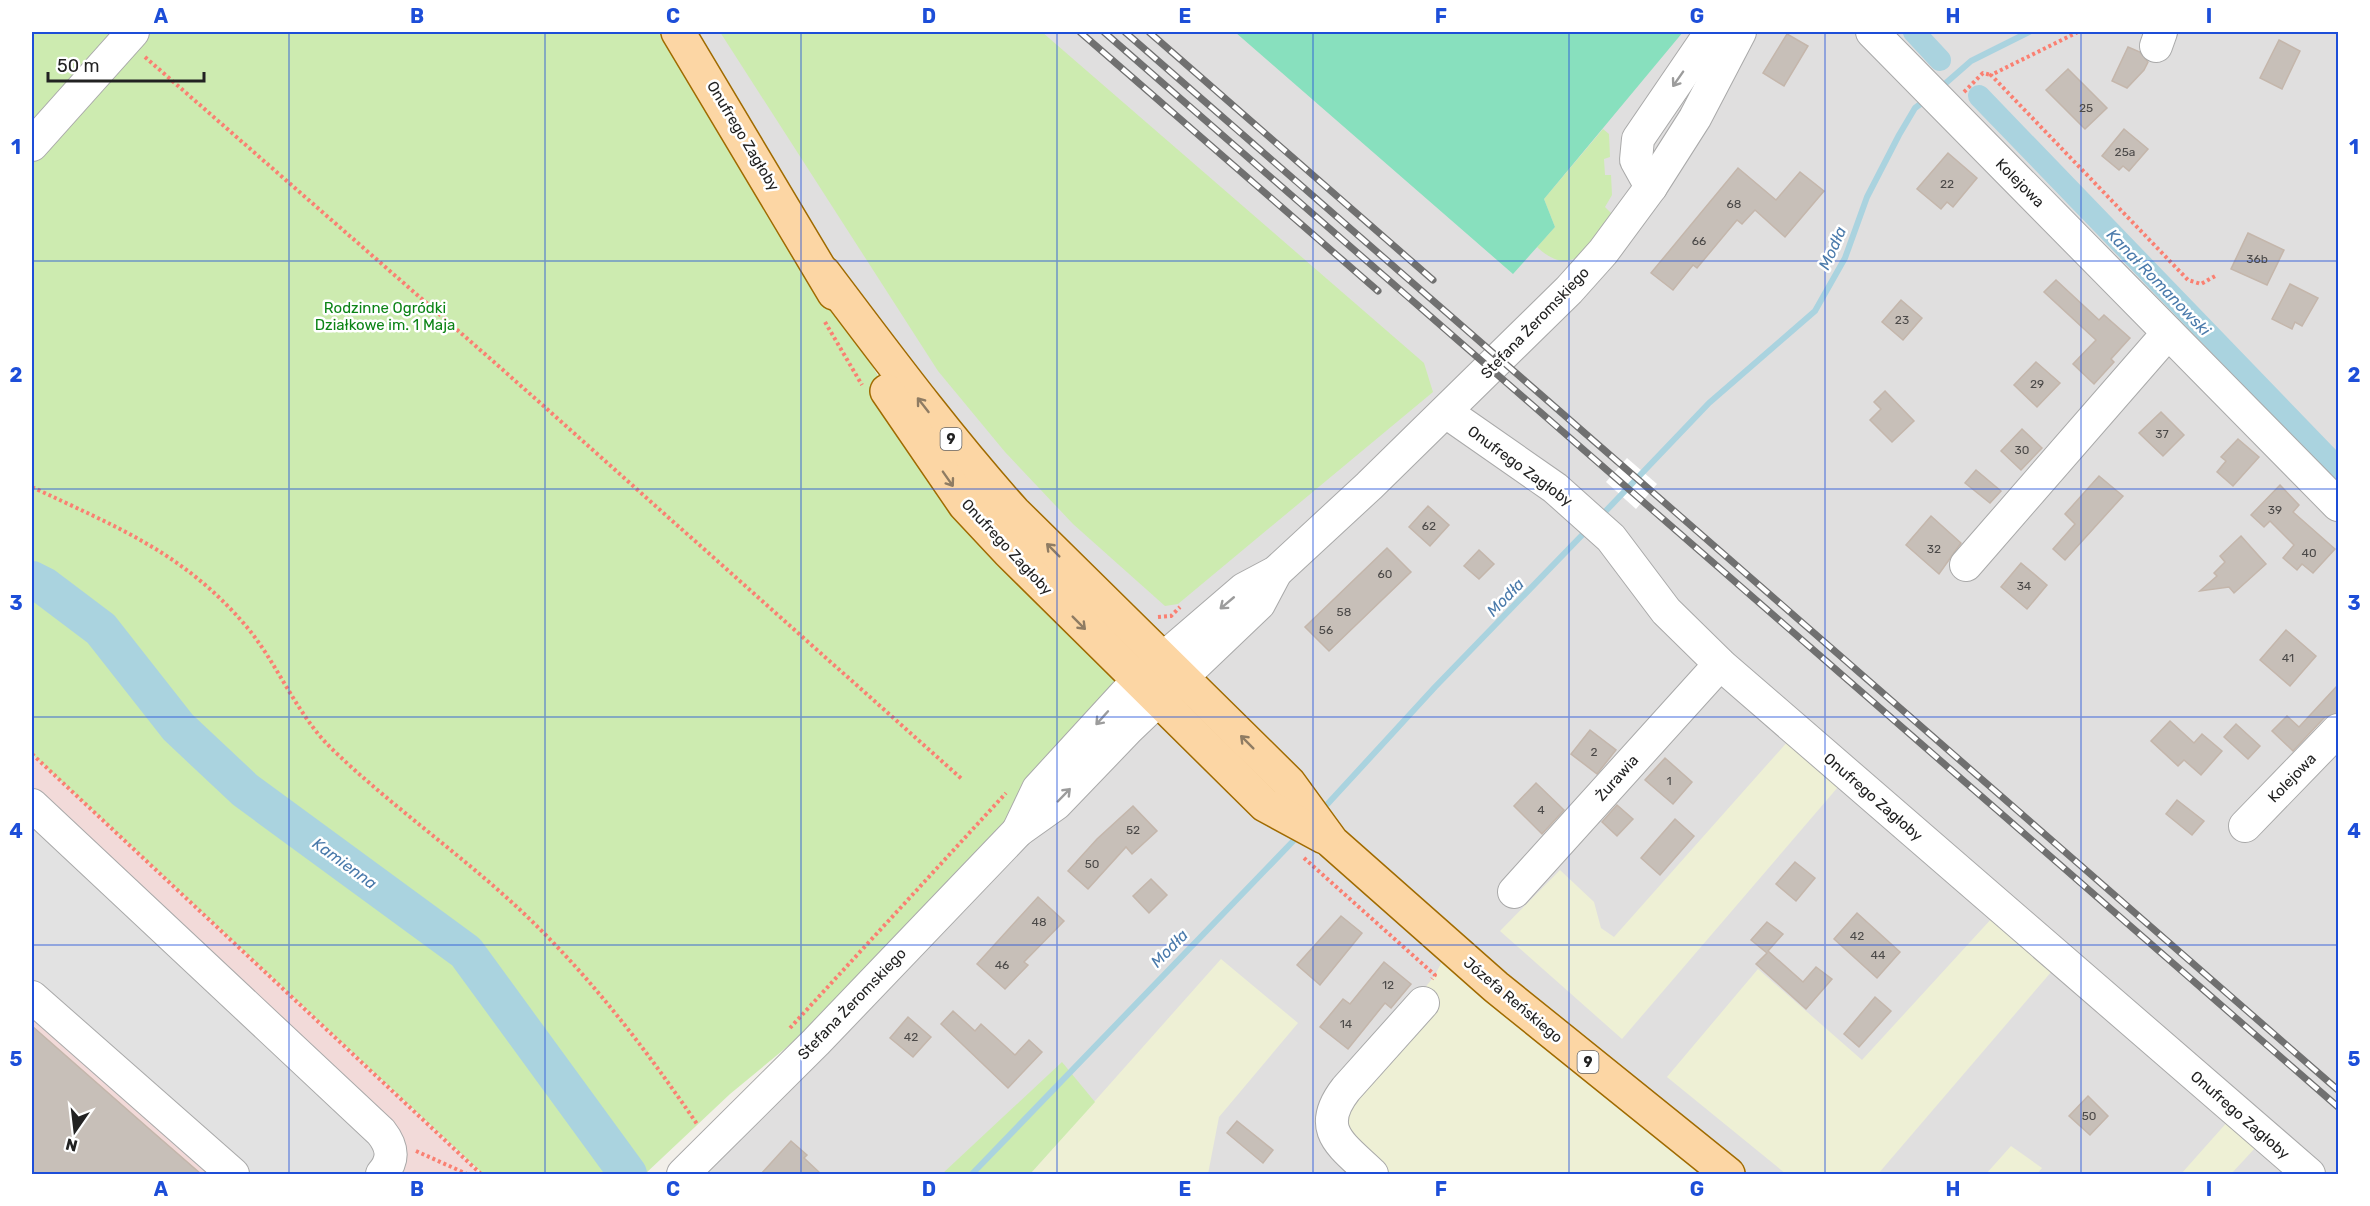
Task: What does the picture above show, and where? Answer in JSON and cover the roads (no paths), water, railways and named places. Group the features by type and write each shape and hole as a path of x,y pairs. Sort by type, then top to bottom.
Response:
{"main road":[{"name":"Onufrego Zagłoby","path":"678,32 824,273 866,356 890,397 965,505 1147,691"},
{"name":"Onufrego Zagłoby","path":"824,273 921,403 973,466 1014,512 1172,668"},
{"name":"Józefa Reńskiego","path":"1172,668 1289,783 1323,854"},
{"name":"Józefa Reńskiego","path":"1147,691 1265,805 1323,854 1496,987 1728,1174"}],"street":[{"path":"1651,187 1636,160 1638,139 1712,32"},
{"name":"Stefana Żeromskiego","path":"692,1166 816,1042 1018,831 1038,789 1172,668 1259,604 1276,572 1446,412 1569,290 1603,252 1651,187 1695,118 1740,32"},
{"name":"Kolejowa","path":"1872,32 1920,80 1953,106 2168,333 2338,505"},
{"path":"32,145 129,36"},
{"path":"1966,565 2168,333"},
{"name":"Onufrego Zagłoby","path":"1446,412 1555,488 1611,538 1666,611 1720,664 2309,1174"},
{"name":"Żurawia","path":"1514,892 1720,664"},
{"name":"Kolejowa","path":"2245,826 2338,730"},
{"path":"33,810 390,1144 391,1158 382,1174"},
{"path":"32,997 233,1174"},
{"path":"1372,1174 1333,1134 1329,1121 1336,1102 1346,1089 1423,1003"}],"waterway":[{"name":"Kanał Romanowski","path":"1914,32 1940,60"},
{"name":"Modła","path":"1939,89 1971,61 2029,32"},
{"name":"Kanał Romanowski","path":"1979,96 2338,468"},
{"name":"Modła","path":"1601,516 1709,403 1815,311 1845,258 1867,197 1899,135 1915,108 1927,99"},
{"name":"Modła","path":"1322,810 1435,687 1587,530"},
{"name":"Kamienna","path":"32,580 44,586 101,629 178,727 245,790 466,952 628,1174"},
{"name":"Modła","path":"972,1174 1299,835"}],"railway":[{"path":"1080,32 1378,291"},
{"path":"1104,32 2338,1107"},
{"path":"1125,32 2338,1090"},
{"path":"1149,32 1433,280"}],"park label":[{"name":"Rodzinne Ogródki Działkowe im. 1 Maja","path":"385,316"}]}
